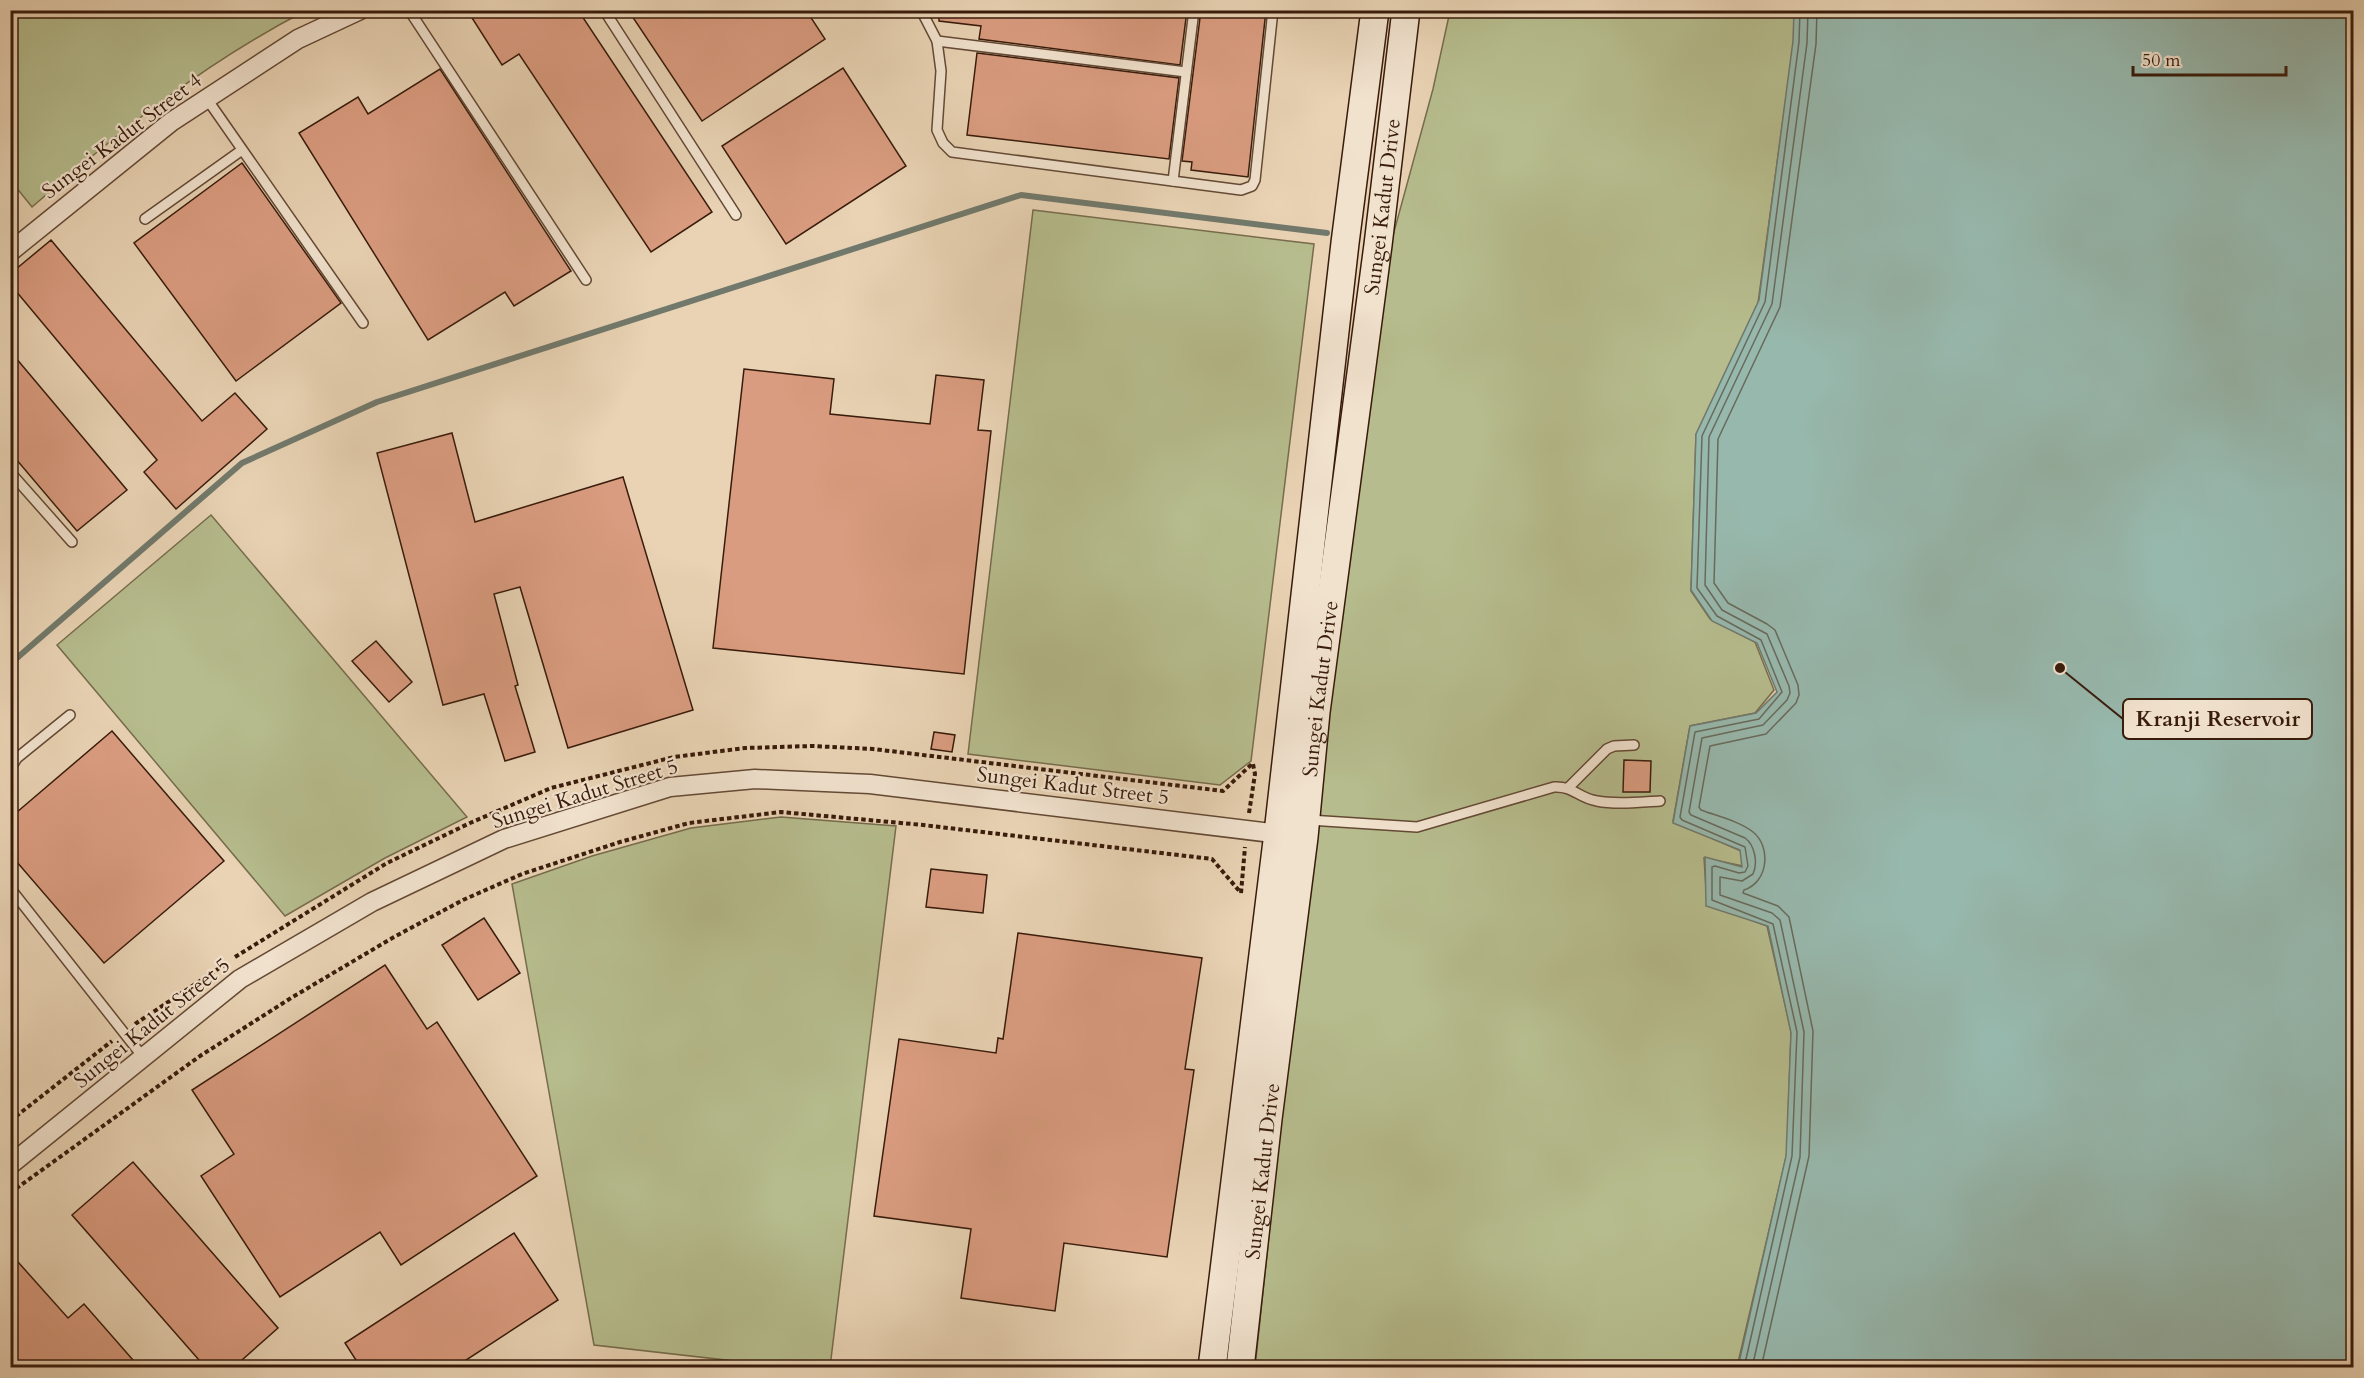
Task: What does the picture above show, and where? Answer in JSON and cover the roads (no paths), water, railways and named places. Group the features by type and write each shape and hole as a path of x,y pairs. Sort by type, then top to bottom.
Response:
{"main road":[{"name":"Sungei Kadut Drive","path":"1240,1368 1296,830 1345,243 1375,10"},
{"name":"Sungei Kadut Drive","path":"1212,1368 1316,712 1378,245 1406,10"}],"street":[{"name":"Sungei Kadut Street 4","path":"10,252 171,122 298,39 360,10"},
{"name":"Sungei Kadut Street 5","path":"10,1165 240,979 372,902 504,839 670,788 755,779 870,784 1296,830"}],"lane":[{"path":"409,10 586,280"},
{"path":"604,10 736,215"},
{"path":"921,10 937,41 941,72 937,130 943,143 952,152 1242,190 1252,186 1255,180 1273,10"},
{"path":"1173,181 1194,10"},
{"path":"937,41 1186,72"},
{"path":"207,99 363,323"},
{"path":"145,219 242,150"},
{"path":"10,472 72,542"},
{"path":"10,768 17,758 70,715"},
{"path":"1569,787 1607,750 1614,746 1634,745"},
{"path":"1296,830 1418,828 1554,787 1569,787 1583,798 1600,802 1659,801"},
{"path":"10,888 143,1057"}],"water":[{"path":"1794,11 2353,11 2353,1367 1738,1367 1786,1156 1791,1033 1768,926 1706,906 1705,857 1742,867 1740,850 1673,823 1690,726 1756,713 1777,692 1757,643 1712,621 1691,590 1696,434 1759,300 1793,41"}],"waterway":[{"path":"10,664 242,463 377,402 1021,195 1327,233"}],"place":[{"name":"Kranji Reservoir","path":"2060,668"}]}
